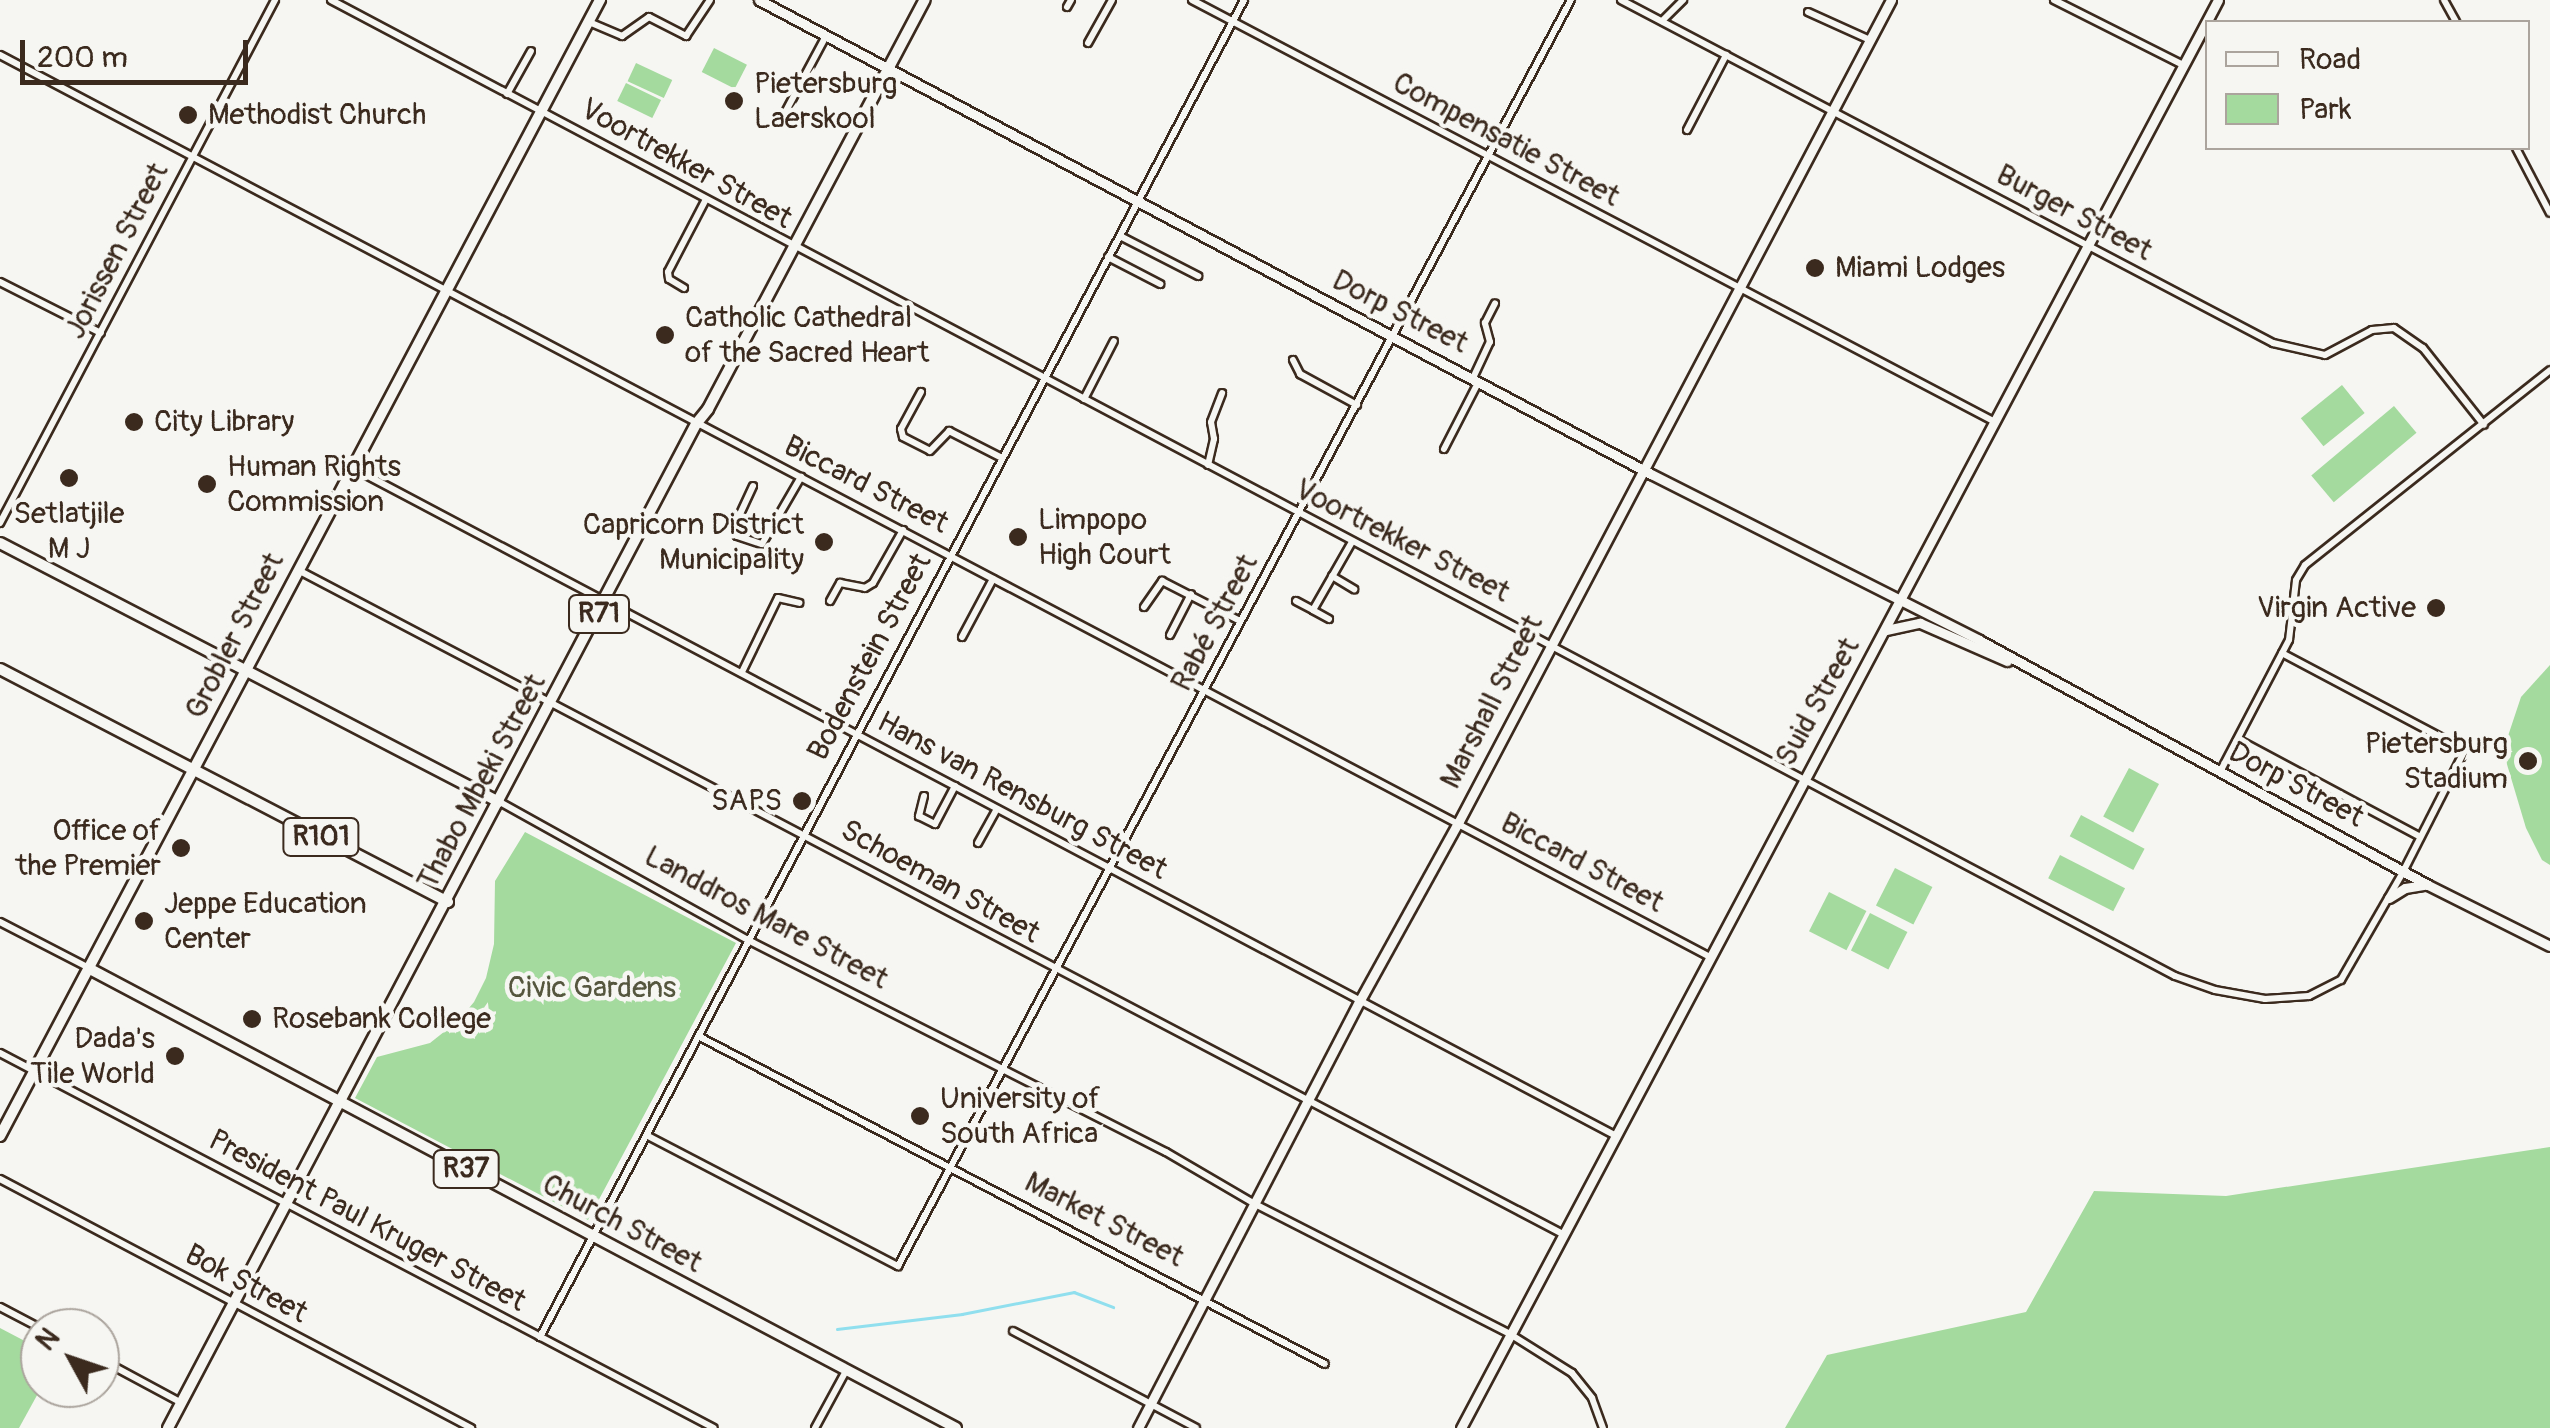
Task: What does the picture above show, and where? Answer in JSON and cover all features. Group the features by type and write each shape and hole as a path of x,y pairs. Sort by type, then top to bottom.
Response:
{"main road":[{"name":"Grobler Street","path":"0,1136 247,670 296,569 600,0"},
{"name":"Thabo Mbeki Street","path":"168,1428 696,424 925,0"},
{"name":"Landdros Mare Street","path":"0,543 499,802"},
{"name":"R101","path":"0,669 448,902"},
{"name":"Church Street","path":"90,969 956,1428"}],"street":[{"name":"Jorissen Street","path":"0,523 191,153 275,0"},
{"name":"Voortrekker Street","path":"330,0 2175,976 2240,996 2294,998 2335,986 2404,871 2464,750 2282,652"},
{"path":"588,22 622,36 649,17 686,36 710,0"},
{"name":"Dorp Street","path":"758,0 1644,470 1901,600 2428,885 2550,946"},
{"path":"1088,42 1112,0"},
{"name":"Compensatie Street","path":"1192,0 1996,422"},
{"name":"Bodenstein Street","path":"540,1337 1244,0"},
{"name":"Rabé Street","path":"648,1136 898,1266 1112,870 1571,0"},
{"name":"Burger Street","path":"1621,0 1636,3 1662,21 1833,112 2290,349 2325,355 2372,330 2394,328 2422,348 2484,425"},
{"path":"1662,21 1683,0"},
{"name":"Marshall Street","path":"1138,1428 1359,1002 1458,823 1891,0"},
{"path":"2055,0 2183,65"},
{"path":"1808,12 1871,40"},
{"name":"Suid Street","path":"1463,1425 2205,24"},
{"path":"780,122 826,36"},
{"path":"508,94 531,51"},
{"path":"1687,130 1726,55"},
{"name":"Biccard Street","path":"0,56 191,153 696,424 950,554 1710,957"},
{"path":"2517,150 2550,213"},
{"path":"684,288 670,279 668,272 706,200"},
{"path":"1120,236 1198,276"},
{"path":"1108,257 1160,284"},
{"path":"0,282 101,333"},
{"path":"1444,449 1488,348 1485,323 1495,303"},
{"path":"1084,399 1114,342"},
{"path":"1292,360 1300,374 1357,405"},
{"path":"2219,773 2292,632 2296,580 2310,560 2550,370"},
{"path":"920,392 901,429 903,437 930,451 949,431 1002,458"},
{"path":"1208,465 1214,440 1211,422 1222,393"},
{"name":"Hans van Rensburg Street","path":"353,468 1616,1136"},
{"path":"752,486 733,529 737,536 762,544 801,477"},
{"path":"830,601 840,584 865,588 872,582 903,530"},
{"path":"1313,610 1352,542"},
{"name":"Schoeman Street","path":"296,569 552,700 1057,972 1563,1234"},
{"path":"1332,576 1354,589"},
{"path":"962,638 993,579"},
{"path":"1144,606 1162,581 1240,621"},
{"path":"1170,636 1191,594"},
{"path":"742,672 778,598 799,602"},
{"path":"1296,601 1328,619"},
{"name":"Dorp Street","path":"1886,630 1920,624 1989,656 2020,665"},
{"path":"2239,739 2419,836"},
{"path":"924,796 919,816 935,824 955,786"},
{"name":"Landdros Mare Street","path":"499,802 750,941 1215,1177 1255,1204 1510,1334 1572,1373 1592,1398 1603,1428"},
{"path":"978,843 997,808"},
{"path":"2388,898 2410,886 2428,885"},
{"name":"Church Street","path":"0,922 90,969"},
{"name":"Market Street","path":"700,1037 1325,1364"},
{"name":"President Paul Kruger Street","path":"0,1052 714,1428"},
{"name":"Bok Street","path":"0,1179 472,1428"},
{"path":"1013,1331 1196,1428"},
{"path":"120,1370 180,1402"},
{"path":"814,1428 847,1370"}],"green space":[{"path":"714,48 747,65 735,89 702,72"},
{"path":"636,63 672,80 664,98 628,81"},
{"path":"626,83 661,100 652,118 617,101"},
{"path":"2342,385 2365,413 2323,446 2301,418"},
{"path":"2394,406 2416,433 2334,502 2311,475"},
{"name":"Pietersburg Stadium","path":"2550,665 2550,865 2542,860 2526,828 2503,751 2521,697"},
{"path":"2129,768 2159,784 2133,833 2103,817"},
{"path":"2081,815 2145,849 2133,870 2070,836"},
{"name":"Civic Gardens","path":"525,832 736,943 588,1220 355,1098 377,1057 430,1043 474,1002 486,978 494,944 495,881"},
{"path":"2060,855 2125,888 2113,911 2048,878"},
{"path":"1895,868 1932,887 1913,924 1876,905"},
{"path":"1829,892 1866,911 1846,950 1809,931"},
{"path":"1870,913 1907,932 1888,969 1851,950"},
{"path":"2550,1147 2550,1428 1785,1428 1827,1355 2026,1312 2094,1191 2226,1196"},
{"path":"0,1328 20,1338 20,1408 30,1408 19,1428 0,1428"}],"waterway":[{"path":"837,1329 962,1314 1074,1292 1113,1307"}],"place":[{"name":"Pietersburg Laerskool","path":"734,101"},
{"name":"Methodist Church","path":"188,115"},
{"name":"Miami Lodges","path":"1815,268"},
{"name":"Catholic Cathedral of the Sacred Heart","path":"665,335"},
{"name":"City Library","path":"134,422"},
{"name":"Setlatjile M J","path":"69,478"},
{"name":"Human Rights Commission","path":"207,484"},
{"name":"Limpopo High Court","path":"1018,537"},
{"name":"Capricorn District Municipality","path":"824,542"},
{"name":"Virgin Active","path":"2436,608"},
{"name":"Pietersburg Stadium","path":"2528,761"},
{"name":"SAPS","path":"802,801"},
{"name":"Office of the Premier","path":"181,848"},
{"name":"Jeppe Education Center","path":"144,921"},
{"name":"Rosebank College","path":"252,1019"},
{"name":"Dada's Tile World","path":"175,1056"},
{"name":"University of South Africa","path":"920,1116"}]}
